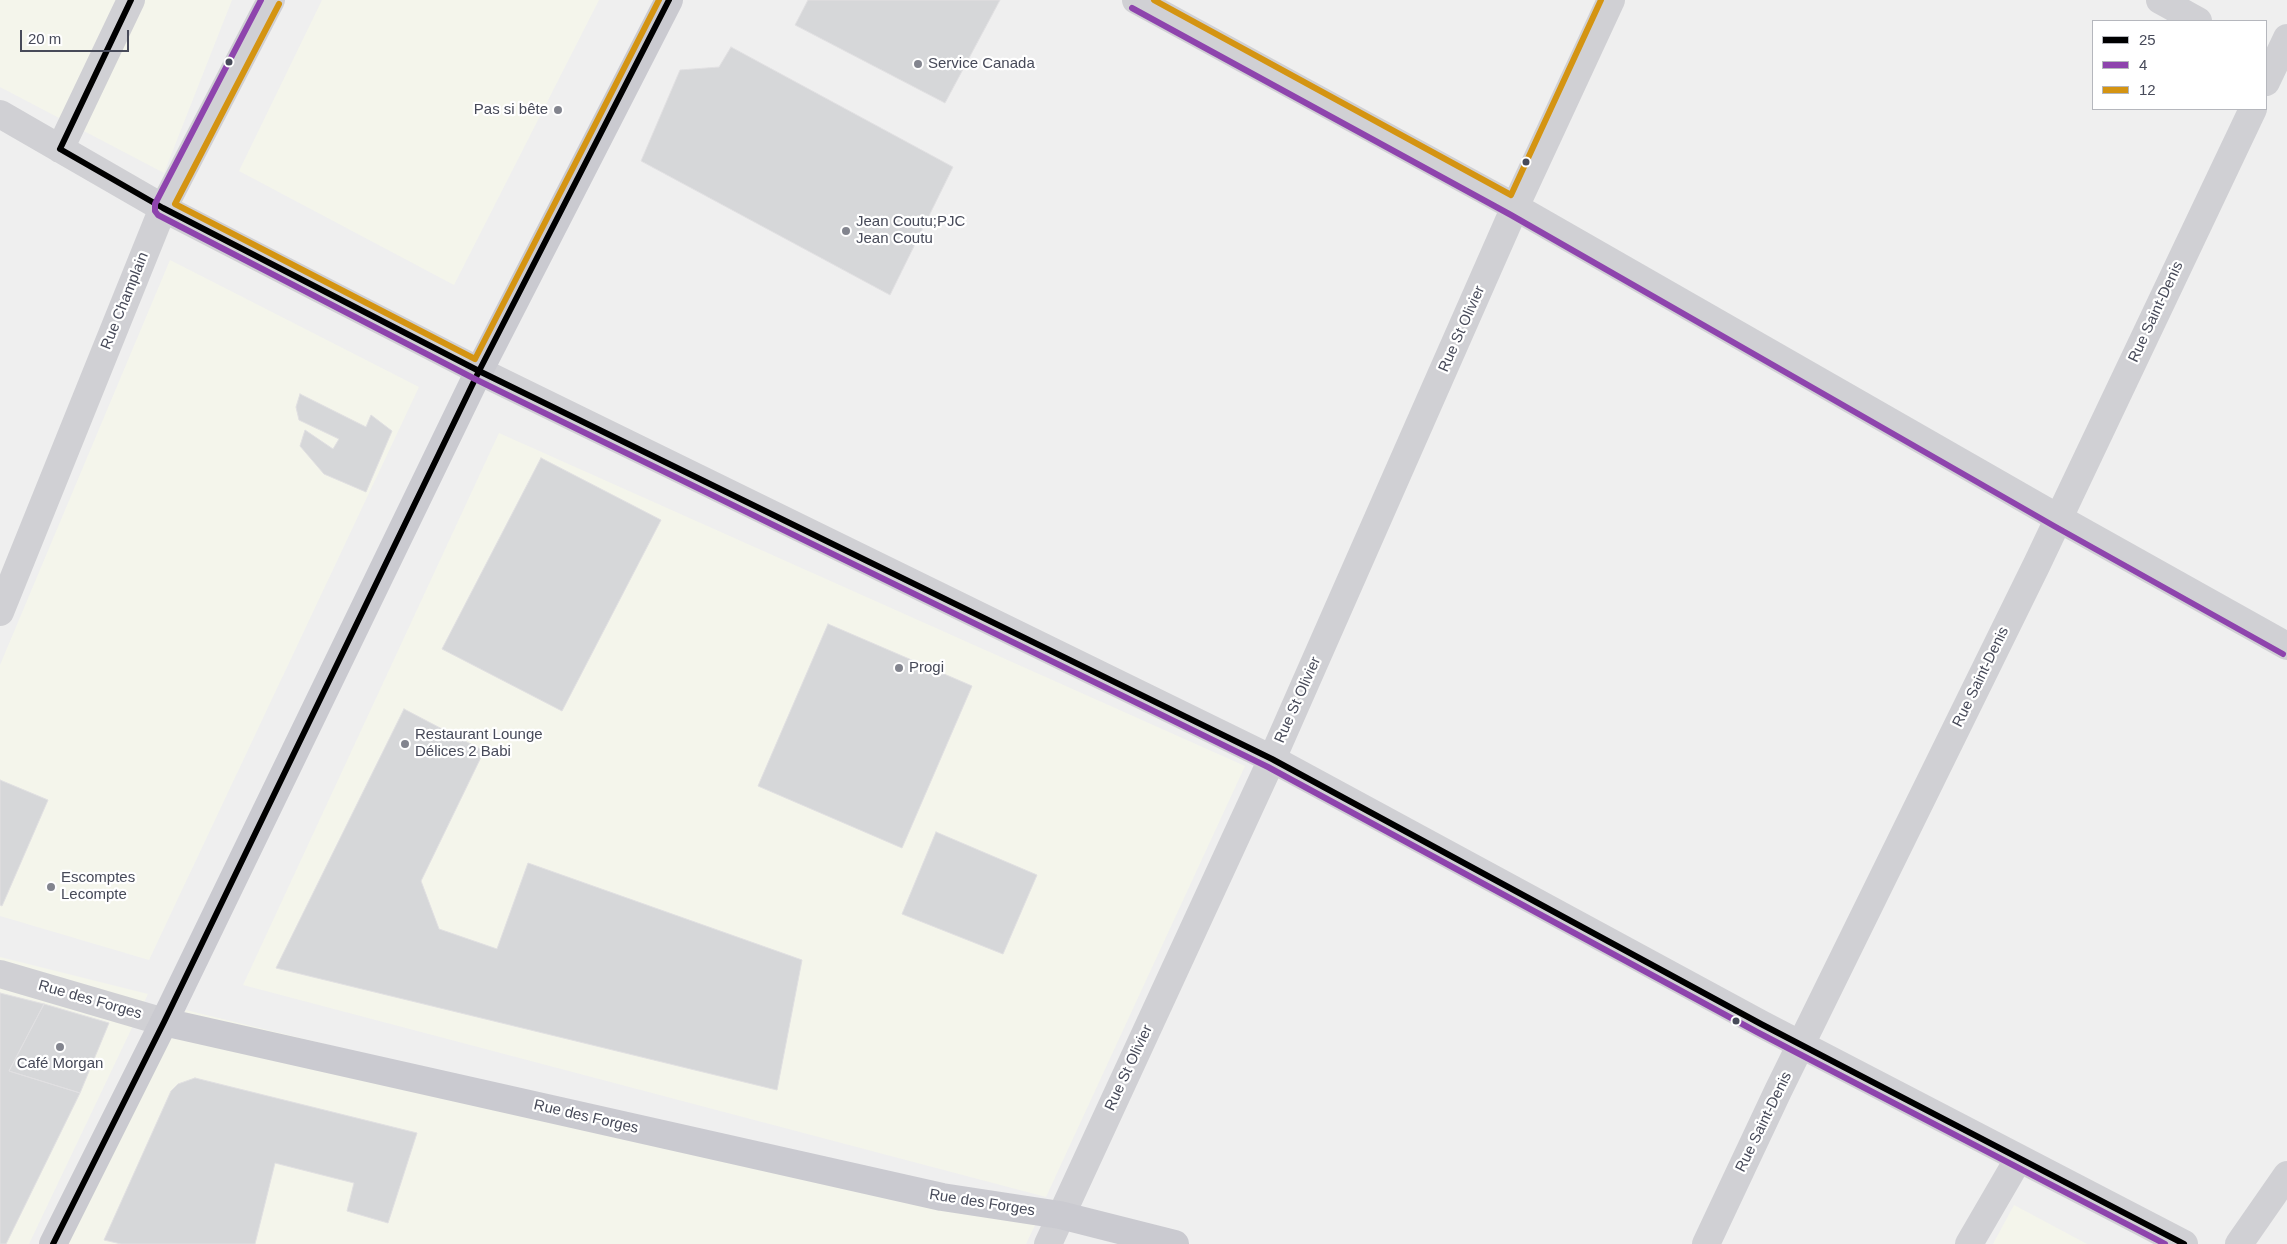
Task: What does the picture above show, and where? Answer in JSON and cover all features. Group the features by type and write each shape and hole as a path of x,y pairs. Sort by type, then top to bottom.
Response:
{"main road":[{"path":"53,1244 164,1022 479,371 669,0"},
{"name":"Rue des Forges","path":"164,1022 942,1198 1060,1215 1175,1244"}],"street":[{"path":"60,149 131,0"},
{"name":"Rue Champlain","path":"0,612 8,572 163,208 271,0"},
{"path":"1136,0 1515,207 2058,518 2287,646"},
{"name":"Rue St Olivier","path":"1048,1244 1272,759 1515,207 1611,0"},
{"path":"2160,0 2196,20"},
{"path":"2273,70 2287,38"},
{"name":"Rue Saint-Denis","path":"1706,1244 2058,518 2253,110"},
{"path":"0,114 163,208 479,371 1272,759 1801,1045 2184,1244"},
{"name":"Rue des Forges","path":"0,974 164,1022"},
{"path":"1969,1244 2019,1158"},
{"path":"2238,1244 2287,1175"}],"shaded area":[{"path":"0,0 232,0 164,173 0,87"},
{"path":"322,0 599,0 454,285 239,171"},
{"path":"170,260 419,387 149,960 0,916 0,665"},
{"path":"499,433 1245,766 1046,1197 243,985"},
{"path":"0,957 148,994 29,1244 0,1244"},
{"path":"186,1010 1038,1219 1026,1244 61,1244"},
{"path":"2014,1205 2087,1244 1993,1244"}],"building":[{"name":"Service Canada","path":"808,0 1000,0 945,103 795,25"},
{"name":"Jean Coutu;PJC Jean Coutu","path":"731,47 953,167 890,295 641,161 680,70 719,67"},
{"path":"300,394 366,427 371,415 392,431 366,492 324,474 300,446 305,430 333,449 339,439 299,420 296,407"},
{"path":"541,458 661,520 562,711 442,649"},
{"path":"828,624 972,686 902,848 758,786"},
{"path":"404,709 484,751 421,881 439,929 497,949 528,863 802,960 777,1090 276,968"},
{"path":"0,780 48,800 2,906 0,905"},
{"path":"936,832 1037,875 1003,954 902,914"},
{"path":"0,993 44,1004 9,1071 80,1093 6,1244 0,1244"},
{"name":"Café Morgan","path":"44,1004 109,1023 80,1093 9,1071"},
{"path":"195,1078 417,1133 388,1223 347,1211 354,1183 275,1163 255,1244 121,1244 104,1240 171,1091 178,1084"}],"transit line":[{"name":"25","path":"60,149 131,0"},
{"name":"4","path":"261,0 155,204 155,211 158,215 475,379 1268,767 1757,1032 2165,1244"},
{"name":"12","path":"279,4 175,204 475,359 659,0"},
{"name":"25","path":"53,1244 164,1022 479,371 669,0"},
{"name":"12","path":"1154,0 1511,195 1601,0"},
{"name":"4","path":"1132,8 1511,215 2054,526 2283,654"},
{"name":"25","path":"60,149 163,208 479,371 1272,759 1761,1024 2184,1244"}],"place":[{"name":"Service Canada","path":"918,64"},
{"name":"Pas si bête","path":"558,110"},
{"name":"Jean Coutu;PJC Jean Coutu","path":"846,231"},
{"name":"Progi","path":"899,668"},
{"name":"Restaurant Lounge Délices 2 Babi","path":"405,744"},
{"name":"Escomptes Lecompte","path":"51,887"},
{"name":"Café Morgan","path":"60,1047"}]}
